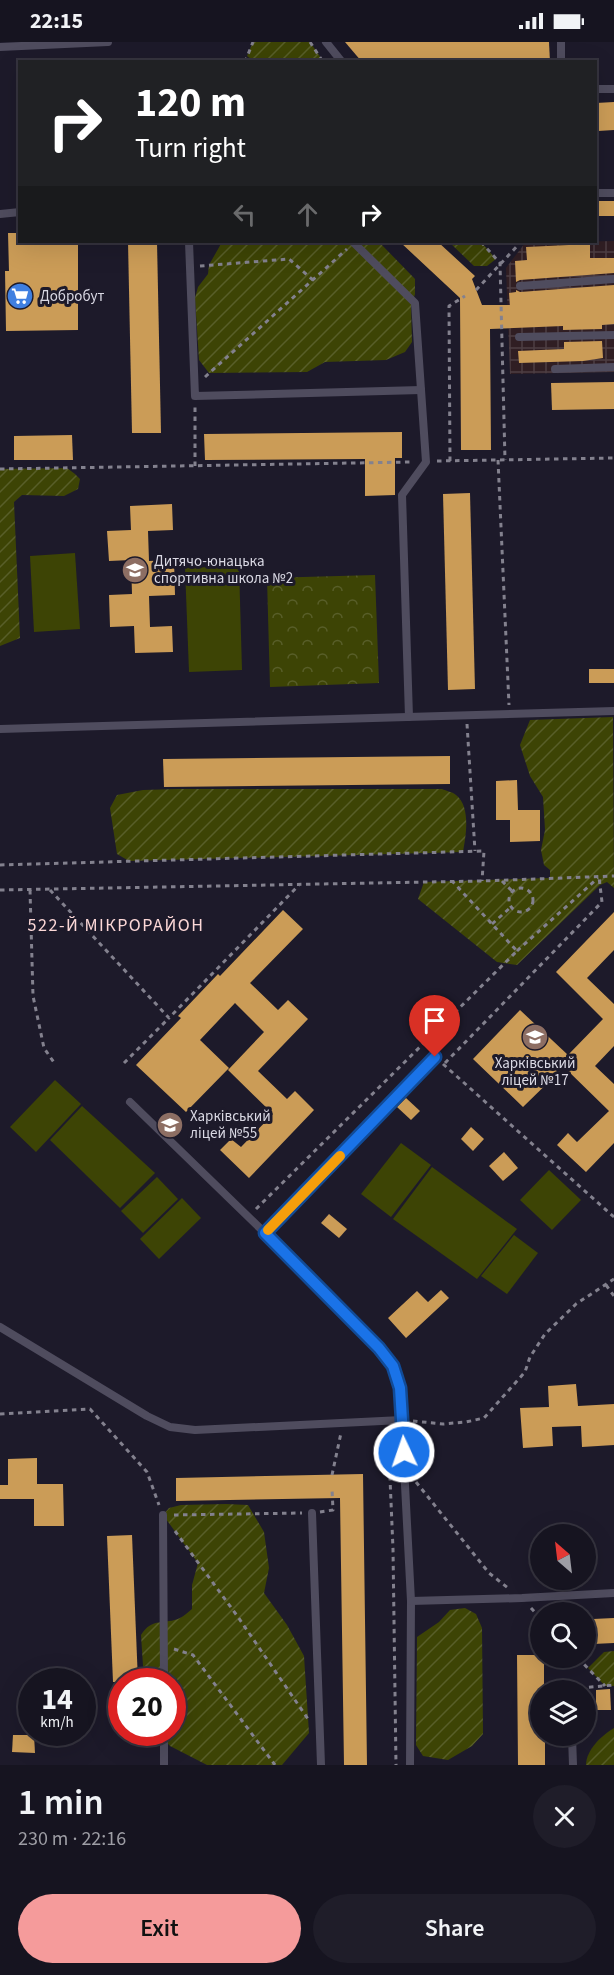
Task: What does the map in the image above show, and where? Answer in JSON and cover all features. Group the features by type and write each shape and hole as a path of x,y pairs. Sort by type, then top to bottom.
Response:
{"lane":[{"path":"0,47 108,42"},
{"path":"326,42 340,60"},
{"path":"561,42 561,60"},
{"path":"597,89 614,89"},
{"path":"597,193 614,193"},
{"path":"0,214 18,212"},
{"path":"189,243 195,396 421,390"},
{"path":"354,243 415,303 426,462 402,495 409,717"},
{"path":"520,286 614,279"},
{"path":"519,337 614,335"},
{"path":"555,369 614,367"},
{"path":"0,729 614,711"},
{"path":"265,1233 435,1057"},
{"path":"130,1102 265,1233 379,1348 393,1366 400,1388 411,1601 410,1765"},
{"path":"0,1327 147,1416 170,1427 195,1430 402,1420"},
{"path":"312,1513 321,1765"},
{"path":"163,1515 164,1668"},
{"path":"411,1601 614,1593"},
{"path":"164,1746 164,1765"},
{"path":"572,1746 573,1765"}],"path":[{"path":"246,60 253,42"},
{"path":"310,42 322,60"},
{"path":"194,386 352,243"},
{"path":"482,243 500,263 505,460"},
{"path":"476,290 519,243"},
{"path":"190,266 290,259 313,280"},
{"path":"450,461 449,306 465,296"},
{"path":"195,396 195,466"},
{"path":"0,469 614,458"},
{"path":"498,460 509,713"},
{"path":"466,716 475,851"},
{"path":"0,865 484,851 482,881"},
{"path":"0,890 453,882 614,876"},
{"path":"249,1217 517,951 599,877"},
{"path":"444,1064 602,902 599,877"},
{"path":"502,880 512,891"},
{"path":"453,882 517,951"},
{"path":"124,1063 299,885"},
{"path":"520,887 528,889 533,895 534,903 529,909 518,912 511,907 509,898 512,891 520,887"},
{"path":"50,889 169,1018"},
{"path":"30,890 33,996 44,1048 56,1064"},
{"path":"492,924 511,907"},
{"path":"435,1057 614,1217"},
{"path":"402,1420 443,1424 484,1418 525,1372 530,1357 545,1334 576,1304 614,1279"},
{"path":"606,1285 614,1296"},
{"path":"0,1414 90,1408 147,1472 163,1515 238,1617 320,1737"},
{"path":"388,1421 393,1550 396,1765"},
{"path":"332,1475 343,1423"},
{"path":"405,1468 489,1573 522,1598"},
{"path":"163,1515 312,1513 333,1510 332,1489"},
{"path":"164,1646 193,1655 275,1765"},
{"path":"587,1668 604,1686"},
{"path":"596,1687 614,1685"}],"shaded area":[{"path":"614,241 614,372 510,374 506,268 525,243"}],"green space":[{"path":"253,42 310,42 322,60 253,60 247,56"},
{"path":"221,243 380,243 415,279 415,294 411,307 412,342 405,352 386,360 325,362 307,372 209,373 199,360 195,298 198,287 208,274 209,265"},
{"path":"450,243 482,243 496,259 487,266 474,266"},
{"path":"67,468 80,479 78,489 64,496 22,495 14,502 20,638 0,646 0,469"},
{"path":"75,553 80,629 34,632 30,556"},
{"path":"239,566 242,670 189,672 185,568"},
{"path":"375,575 379,683 270,687 267,578"},
{"path":"613,717 614,888 607,882 600,885 517,965 497,962 418,899 424,882 550,878 550,870 544,865 541,850 545,830 543,797 530,776 520,745 530,720"},
{"path":"442,789 456,795 464,807 466,822 463,852 129,861 117,854 110,808 117,795 143,790"},
{"path":"55,1080 81,1104 36,1152 10,1127"},
{"path":"82,1106 155,1173 120,1208 50,1140"},
{"path":"401,1143 431,1165 391,1217 361,1194"},
{"path":"432,1167 517,1229 477,1279 393,1219"},
{"path":"549,1170 581,1200 552,1230 520,1200"},
{"path":"157,1177 178,1199 143,1233 121,1211"},
{"path":"182,1198 201,1218 159,1259 140,1239"},
{"path":"514,1235 538,1253 507,1294 481,1276"},
{"path":"181,1505 248,1505 264,1532 269,1568 264,1593 287,1625 304,1656 309,1733 282,1765 207,1765 170,1746 186,1746 186,1668 143,1668 141,1635 150,1626 180,1618 192,1609 192,1585 198,1563 163,1515 169,1508"},
{"path":"465,1608 476,1614 482,1628 483,1734 472,1746 448,1760 423,1756 416,1745 417,1637 439,1622 450,1610"},
{"path":"614,1651 614,1686 605,1686 588,1668 596,1668 596,1660 604,1652"},
{"path":"614,1728 614,1765 586,1765 589,1754"}],"building":[{"path":"345,42 549,42 550,60 360,60"},
{"path":"614,102 614,130 598,131 597,103"},
{"path":"597,201 614,201 614,216 597,216"},
{"path":"8,233 18,233 18,243 78,243 78,330 6,331 5,271 9,271"},
{"path":"128,243 157,243 161,433 132,433"},
{"path":"401,243 439,243 475,276 472,279 482,305 510,305 509,293 516,292 516,290 520,292 614,285 614,324 602,325 602,329 563,330 563,326 490,329 491,450 461,450 460,298"},
{"path":"590,244 590,258 614,258 614,273 516,282 515,261 527,260 526,247"},
{"path":"602,341 603,358 583,361 519,363 518,351 564,349 564,342"},
{"path":"614,382 614,409 552,410 551,383"},
{"path":"402,432 402,458 395,458 395,495 365,496 365,459 205,460 204,434"},
{"path":"72,435 73,460 14,460 14,436"},
{"path":"470,493 475,689 448,690 443,494"},
{"path":"172,504 173,530 148,531 149,561 174,560 175,595 149,596 150,627 172,626 173,652 135,653 134,626 110,627 109,595 132,594 131,560 109,561 107,531 131,530 130,506"},
{"path":"589,669 614,669 614,683 589,683"},
{"path":"450,756 450,784 164,787 163,759"},
{"path":"517,780 518,810 540,810 540,841 510,842 510,820 496,820 496,781"},
{"path":"283,910 303,929 250,983 278,1010 288,1000 308,1019 258,1071 287,1099 295,1091 314,1110 249,1178 220,1150 231,1139 241,1147 273,1114 228,1070 264,1032 235,1003 200,1040 229,1068 186,1112 136,1065 181,1018 178,1016"},
{"path":"614,912 614,950 587,978 614,1004 614,1046 595,1066 614,1084 614,1143 586,1172 557,1145 568,1133 577,1142 609,1111 564,1067 523,1107 473,1059 520,1010 568,1055 603,1019 556,972"},
{"path":"406,1098 420,1111 411,1120 397,1107"},
{"path":"471,1127 484,1139 473,1151 461,1139"},
{"path":"504,1152 518,1168 503,1181 489,1166"},
{"path":"329,1214 347,1229 339,1238 321,1223"},
{"path":"441,1290 449,1298 406,1338 388,1318 417,1291 428,1302"},
{"path":"576,1384 578,1406 614,1404 614,1445 582,1447 581,1426 552,1427 553,1446 523,1448 520,1408 549,1407 548,1386"},
{"path":"37,1458 37,1484 63,1484 64,1526 34,1526 34,1499 0,1499 0,1485 8,1485 8,1459"},
{"path":"363,1474 367,1765 344,1765 340,1498 176,1501 176,1478"},
{"path":"132,1535 137,1668 112,1668 107,1536"},
{"path":"614,1618 614,1643 596,1644 596,1619"},
{"path":"517,1655 530,1655 530,1668 544,1668 544,1680 530,1680 530,1746 545,1746 545,1765 518,1765"},
{"path":"610,1689 611,1710 596,1710 596,1690"},
{"path":"13,1735 18,1735 18,1746 35,1746 35,1753 12,1752"}],"slow traffic":[{"path":"268,1230 340,1156"}],"place":[{"name":"Добробут","path":"20,296"},
{"name":"Дитячо-юнацька спортивна школа №2","path":"135,570"},
{"name":"Харківський ліцей №17","path":"535,1037"},
{"name":"Харківський ліцей №55","path":"170,1125"}],"district":[{"name":"522-Й МІКРОРАЙОН","path":"116,925"}],"route":[{"path":"404,1452 400,1388 393,1366 379,1348 265,1233 435,1057"}]}
